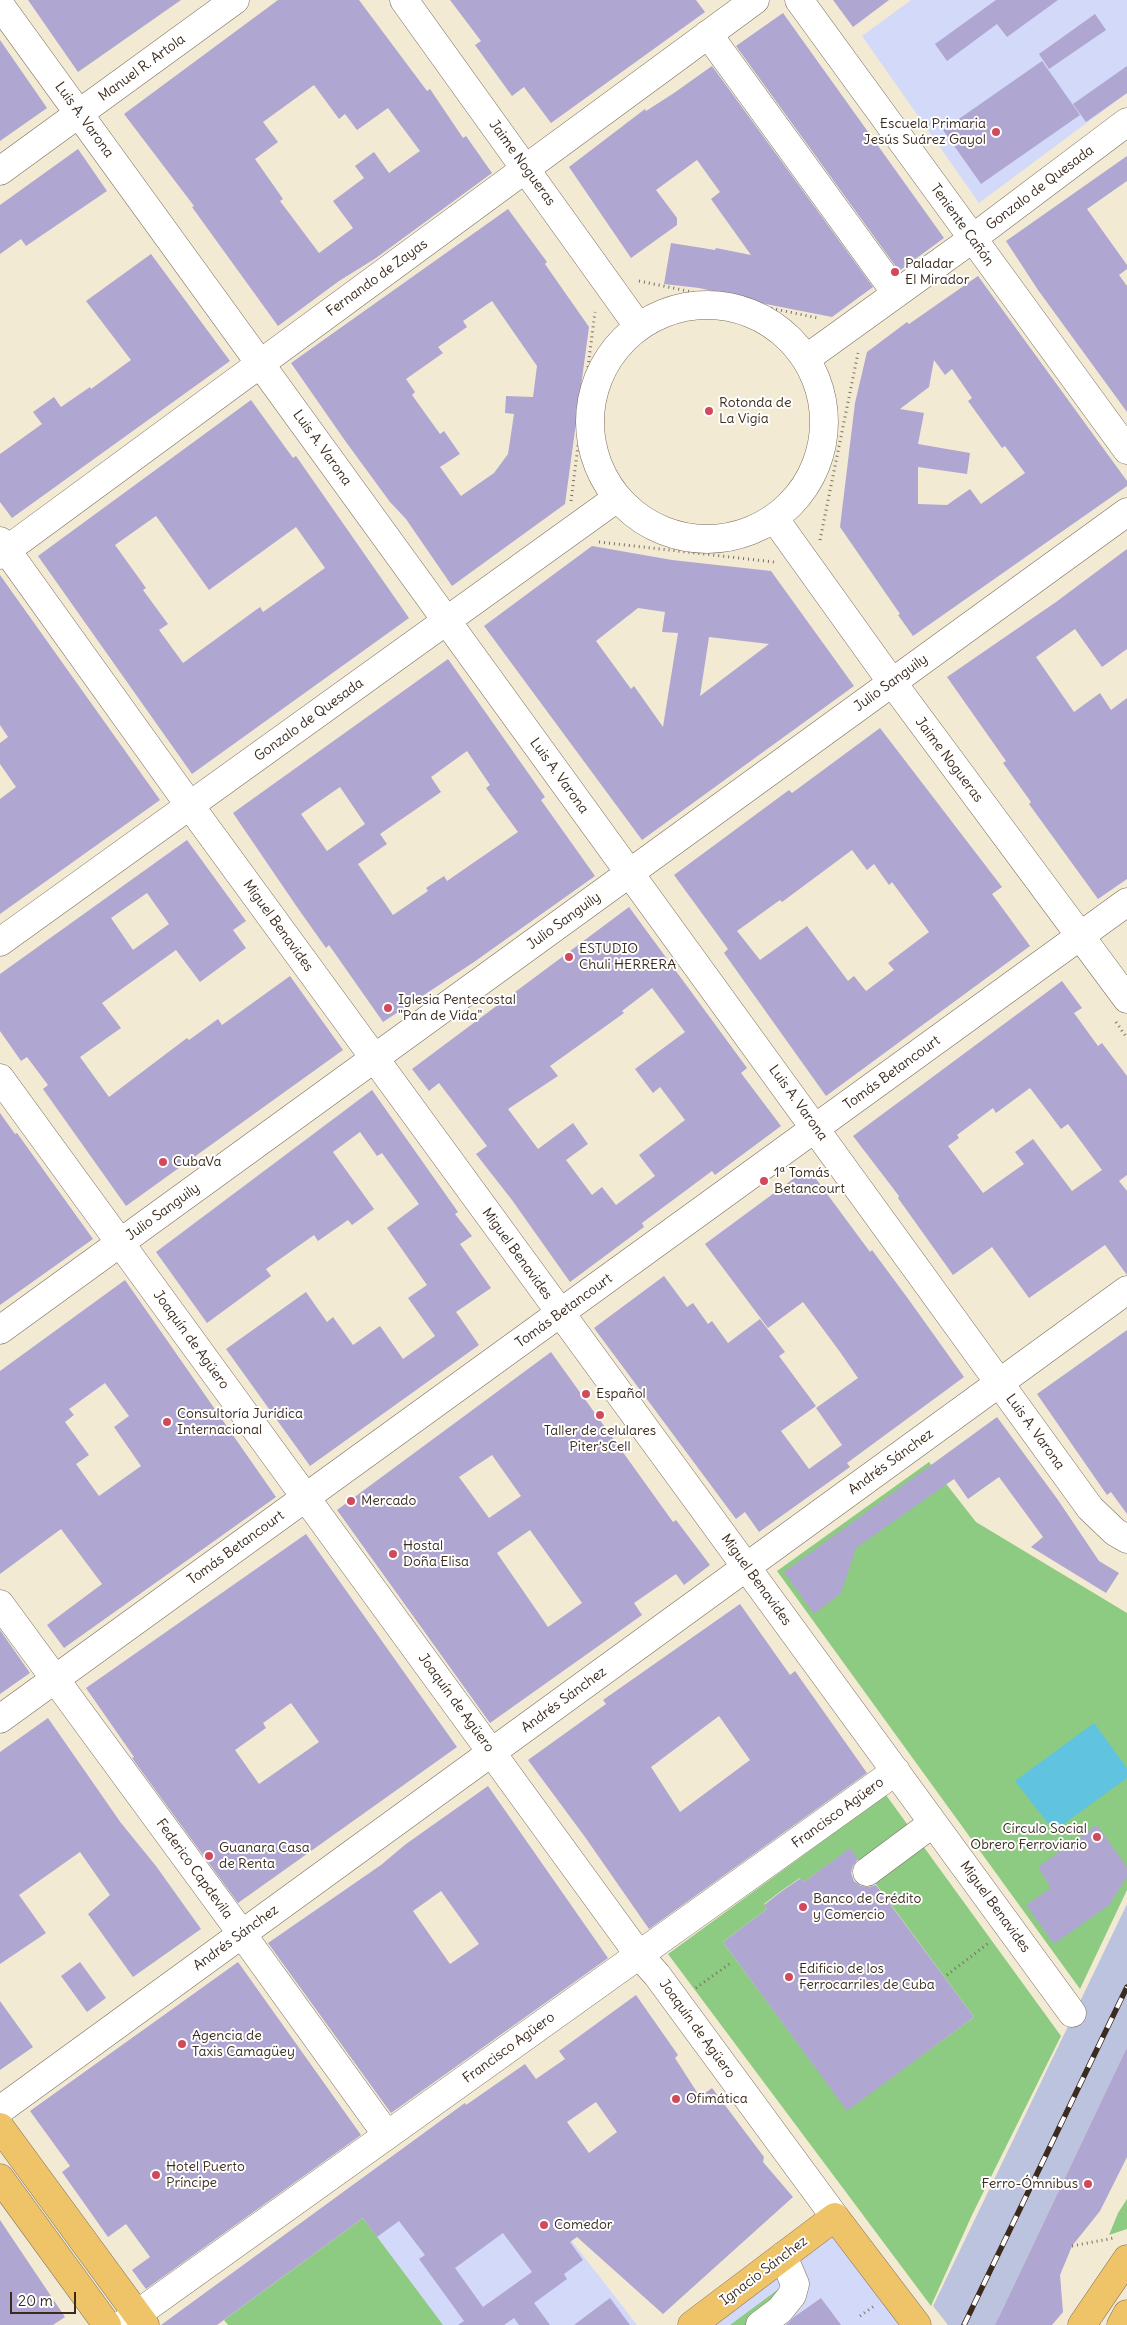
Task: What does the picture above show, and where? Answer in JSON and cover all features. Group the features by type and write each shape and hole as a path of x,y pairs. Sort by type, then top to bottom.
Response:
{"main road":[{"path":"0,2127 134,2322"},
{"path":"0,2178 107,2325"},
{"name":"Ignacio Sánchez","path":"692,2325 835,2217"},
{"name":"Joaquín de Agüero","path":"835,2217 917,2325"},
{"path":"1082,2325 1122,2248"},
{"path":"1121,2325 1127,2314"}],"street":[{"name":"Manuel R. Artola","path":"0,171 236,0"},
{"name":"Jaime Nogueras","path":"404,0 638,326"},
{"name":"Fernando de Zayas","path":"2,549 262,363 755,0"},
{"name":"Teniente Cañón","path":"799,0 1127,450"},
{"name":"Luis A. Varona","path":"0,5 262,363 446,622 816,1128 1090,1508 1115,1532 1127,1540"},
{"path":"708,34 896,293"},
{"name":"Gonzalo de Quesada","path":"807,358 972,239 1127,122"},
{"path":"712,304 750,311 784,331 807,358 822,393 825,429 818,463 800,494 774,518 744,534 709,539 675,535 643,521 617,498 597,465 589,427 594,389 611,354 638,326 673,309 712,304"},
{"name":"Gonzalo de Quesada","path":"0,942 617,498"},
{"name":"Julio Sanguily","path":"0,1330 1127,512"},
{"name":"Jaime Nogueras","path":"774,518 892,682 1080,936 1119,1007"},
{"name":"Miguel Benavides","path":"2,549 1072,2013"},
{"name":"Tomás Betancourt","path":"0,1719 1127,902"},
{"name":"Joaquín de Agüero","path":"0,1078 640,1955 657,1974 835,2217"},
{"name":"Andrés Sánchez","path":"0,2110 1127,1290"},
{"name":"Federico Capdevila","path":"0,1604 242,1934 387,2136"},
{"name":"Francisco Agüero","path":"134,2322 387,2136 896,1771"},
{"path":"867,1872 933,1823"},
{"path":"760,2325 780,2310 792,2295 795,2284 783,2256"}],"path":[{"path":"634,275 640,283 824,320"},
{"path":"826,547 820,540 860,344"},
{"path":"593,541 778,563"},
{"path":"1119,1007 1127,1038"},
{"path":"947,1975 1010,1928"},
{"path":"694,1989 732,1962"},
{"path":"1072,2246 1122,2248"}],"shaded area":[{"path":"911,0 1127,0 1127,93 979,203 862,36"},
{"path":"1127,1904 1127,2047 995,2325 948,2325 933,2306"},
{"path":"465,2103 637,2325 442,2325 344,2192"},
{"path":"835,2217 916,2325 693,2325"}],"green space":[{"path":"929,1462 976,1522 1127,1613 1127,1890 1080,1989 777,1571"},
{"path":"886,1795 1061,2036 972,2215 931,2306 668,1954","holes":["850,1849 974,2017 847,2110 723,1942 767,1909 764,1904 781,1891 800,1878 804,1882"]},
{"path":"1127,2199 1127,2229 1109,2235 1118,2213"},
{"path":"363,2218 443,2325 228,2325 224,2320"},
{"path":"784,2285 766,2311 746,2325 730,2325"}],"water":[{"path":"1094,1723 1127,1768 1127,1778 1054,1831 1015,1781"}],"building":[{"path":"28,0 181,0 78,72"},
{"path":"278,0 359,0 427,91 430,89 463,138 466,136 492,173 376,258 339,281 278,326 192,207 194,206 124,114","holes":["314,85 339,119 345,114 357,130 388,108 420,151 389,173 374,152 355,166 364,178 333,201 353,228 319,253 280,201 283,199 255,159 278,142 263,122"]},
{"path":"450,0 696,0 705,12 551,123 524,87 512,96 475,45 481,41"},
{"path":"833,0 889,0 853,27"},
{"path":"996,0 1058,0 1007,37 997,24 947,61 935,44"},
{"path":"783,13 944,238 899,271 736,46"},
{"path":"1095,14 1106,30 1049,69 1039,54"},
{"path":"0,40 47,108 0,141"},
{"path":"1042,61 1080,115 981,184 943,130"},
{"path":"712,66 873,287 832,317 735,298 736,296 699,288 664,284 671,243 715,250 716,248 751,255 711,199 720,192 697,160 656,190 677,218 677,225 631,258 569,167 645,109 646,111"},
{"path":"1127,66 1127,93 1086,122 1073,104"},
{"path":"78,149 107,191 26,246 21,239 0,254 0,205"},
{"path":"1127,156 1127,181 1087,209 1127,265 1127,269 1119,275 1127,286 1127,412 1038,290 1006,241"},
{"path":"508,209 547,262 545,264 589,327 565,504 452,586 406,519 390,502 291,363","holes":["492,301 537,366 533,397 506,396 505,413 514,414 508,454 494,473 461,496 440,467 460,454 444,431 440,434 412,395 415,392 406,379 443,353 438,347 467,327 463,321"]},
{"path":"151,254 230,361 12,518 0,502 0,454 42,424 33,412 54,397 61,407 90,387 91,389 131,360 86,301"},
{"path":"978,276 1127,481 1127,486 913,636 840,527 855,403 867,352 907,322 909,324","holes":["934,360 945,375 952,369 972,398 968,401 1002,448 1005,446 1025,473 981,504 970,489 947,505 918,504 918,467 967,474 970,453 918,444 924,413 900,409 929,387"]},
{"path":"251,400 293,458 296,456 409,618 192,774 38,556","holes":["156,516 209,590 296,527 325,568 263,612 260,607 183,663 159,630 168,624 143,590 146,588 115,545"]},
{"path":"592,546 672,560 771,571 854,686 642,840 484,626","holes":["638,608 665,612 662,632 678,633 663,727 634,686 631,689 596,641","709,637 769,644 700,696"]},
{"path":"1127,549 1127,649 1102,667 1075,629 1036,657 1074,712 1100,693 1111,710 1127,698 1127,879 1098,899 1029,804 1031,802 1003,763 1006,761 947,677 1056,602"},
{"path":"0,575 160,800 0,914 0,799 16,787 0,764 0,743 8,737 0,725"},
{"path":"448,659 545,797 541,800 595,876 474,962 383,1022 329,945 326,948 233,813","holes":["467,751 490,785 486,788 518,832 447,881 444,876 426,888 428,891 393,915 358,864 387,844 380,834 441,792 431,777","340,787 365,824 327,851 301,814"]},
{"path":"880,728 1002,887 992,894 1030,946 826,1096 724,953 728,949 674,875 789,790 792,793","holes":["852,850 867,870 874,864 889,885 892,882 929,932 888,963 894,970 866,991 854,976 848,981 807,926 760,960 737,931 780,900 782,902"]},
{"path":"187,840 246,921 233,930 246,948 200,982 176,950 102,1003 121,1028 80,1057 109,1097 187,1038 189,1040 218,1019 222,1025 290,976 343,1050 126,1206 43,1089 48,1085 27,1057 21,1061 0,1031 0,974","holes":["147,893 169,924 133,950 111,918"]},
{"path":"629,907 747,1068 741,1073 781,1126 715,1175 712,1171 642,1223 644,1227 570,1282 512,1200 476,1154 487,1146 439,1083 429,1091 412,1069","holes":["652,988 685,1032 635,1069 653,1093 660,1087 685,1120 639,1155 655,1176 616,1205 602,1187 592,1195 566,1160 588,1144 573,1123 538,1149 508,1109 558,1076 550,1066 624,1013 622,1011"]},
{"path":"1062,981 1082,1008 1074,1013 1098,1046 1102,1043 1127,1076 1127,1175 1119,1181 1127,1191 1127,1275 1105,1245 1029,1298 992,1247 953,1275 898,1198 899,1196 853,1136","holes":["1030,1088 1061,1129 1068,1124 1102,1170 1072,1191 1033,1139 1015,1152 1024,1164 983,1193 948,1146 959,1138 957,1135 993,1108 996,1113"]},
{"path":"372,1090 458,1212 455,1214 472,1236 460,1244 491,1288 456,1312 479,1345 310,1466 226,1349 306,1292 327,1322 333,1317 353,1345 380,1326 403,1359 435,1336 408,1298 427,1285 387,1228 419,1204 382,1153 377,1156 360,1132 333,1152 374,1209 352,1225 348,1220 318,1241 314,1235 266,1269 271,1276 207,1323 156,1252"},
{"path":"0,1113 15,1134 17,1133 93,1239 0,1305"},
{"path":"808,1168 870,1252 872,1250 964,1377 847,1463 850,1467 759,1532 745,1512 736,1519 594,1328 664,1276 687,1307 693,1303 708,1324 712,1321 728,1343 760,1319 785,1352 779,1356 816,1406 781,1431 809,1469 842,1445 816,1408 858,1378 803,1302 768,1328 705,1244"},
{"path":"125,1280 276,1497 64,1648 47,1625 102,1584 61,1529 0,1574 0,1371","holes":["105,1383 129,1416 114,1427 141,1466 99,1496 76,1464 89,1455 65,1422 74,1415 69,1409"]},
{"path":"1127,1330 1127,1514 1111,1492 1107,1495 1037,1394"},
{"path":"551,1352 673,1522 676,1520 710,1565 684,1585 676,1574 634,1603 642,1615 490,1723 337,1510","holes":["492,1455 521,1496 489,1518 459,1477","530,1530 582,1603 548,1627 497,1553"]},
{"path":"997,1417 1058,1500 1099,1561 1119,1573 1106,1593 1031,1547 1043,1537 999,1477 968,1499 954,1479 856,1548 841,1593 814,1614 784,1572"},
{"path":"306,1534 457,1747 238,1903 132,1758 134,1757 86,1688","holes":["291,1703 319,1742 259,1784 235,1750 266,1728 263,1723"]},
{"path":"740,1604 790,1675 795,1671 867,1773 649,1929 585,1837 528,1760 606,1704 603,1700","holes":["719,1716 750,1760 680,1812 651,1767"]},
{"path":"0,1630 30,1673 0,1694"},
{"path":"48,1718 121,1823 156,1866 201,1929 133,1977 88,1914 110,1895 80,1852 19,1895 46,1933 0,1964 0,1752"},
{"path":"488,1786 608,1958 391,2113 268,1943 381,1865 406,1844","holes":["441,1891 479,1944 450,1964 413,1911"]},
{"path":"1097,1825 1127,1867 1127,1877 1109,1905 1054,1944 1026,1905 1051,1888 1038,1867"},
{"name":"Edificio de los Ferrocarriles de Cuba","path":"850,1848 858,1859 851,1873 854,1881 861,1886 869,1887 876,1885 974,2017 847,2111 723,1942 767,1909 764,1905 782,1891 801,1878 804,1882"},
{"path":"80,1962 106,1998 87,2012 61,1976"},
{"path":"238,1962 361,2135 146,2289 132,2270 150,2257 126,2224 108,2237 62,2172 70,2166 30,2111"},
{"path":"636,1995 678,2055 675,2058 700,2097 712,2088 764,2157 763,2162 793,2197 663,2314 577,2237 570,2242 583,2260 564,2274 567,2279 534,2303 550,2325 519,2325 514,2318 504,2325 458,2325 464,2321 419,2259 425,2255 399,2221 377,2237 363,2218 217,2325 161,2325 465,2103 466,2105 525,2064 536,2079 565,2059 559,2051","holes":["596,2102 617,2132 589,2153 567,2122","503,2233 532,2272 483,2307 455,2268"]},
{"path":"0,2001 33,2047 0,2070"},
{"name":"Ferro-Ómnibus","path":"1127,2047 1127,2157 1100,2211 1072,2246 1060,2275 1063,2312 1052,2325 995,2325"},
{"path":"0,2220 65,2317 53,2325 0,2325"},
{"path":"610,2298 630,2325 574,2325"},
{"path":"821,2298 841,2325 786,2325 794,2317"}],"railway":[{"path":"964,2325 1127,1987"}],"place":[{"name":"Escuela Primaria Jesús Suárez Gayol","path":"996,132"},
{"name":"Paladar El Mirador","path":"895,272"},
{"name":"Rotonda de La Vigía","path":"709,411"},
{"name":"ESTUDIO Chuli HERRERA","path":"569,957"},
{"name":"Iglesia Pentecostal \"Pan de Vida\"","path":"388,1008"},
{"name":"CubaVa","path":"163,1162"},
{"name":"1ª Tomás Betancourt","path":"764,1181"},
{"name":"Español","path":"586,1394"},
{"name":"Taller de celulares Piter’sCell","path":"600,1415"},
{"name":"Consultoría Jurídica Internacional","path":"167,1422"},
{"name":"Mercado","path":"351,1501"},
{"name":"Hostal Doña Elisa","path":"393,1554"},
{"name":"Círculo Social Obrero Ferroviario","path":"1097,1837"},
{"name":"Guanara Casa de Renta","path":"209,1856"},
{"name":"Banco de Crédito y Comercio","path":"803,1907"},
{"name":"Edificio de los Ferrocarriles de Cuba","path":"789,1977"},
{"name":"Agencia de Taxis Camagüey","path":"182,2044"},
{"name":"Ofimática","path":"676,2099"},
{"name":"Hotel Puerto Príncipe","path":"156,2175"},
{"name":"Ferro-Ómnibus","path":"1088,2184"},
{"name":"Comedor","path":"544,2225"}]}
